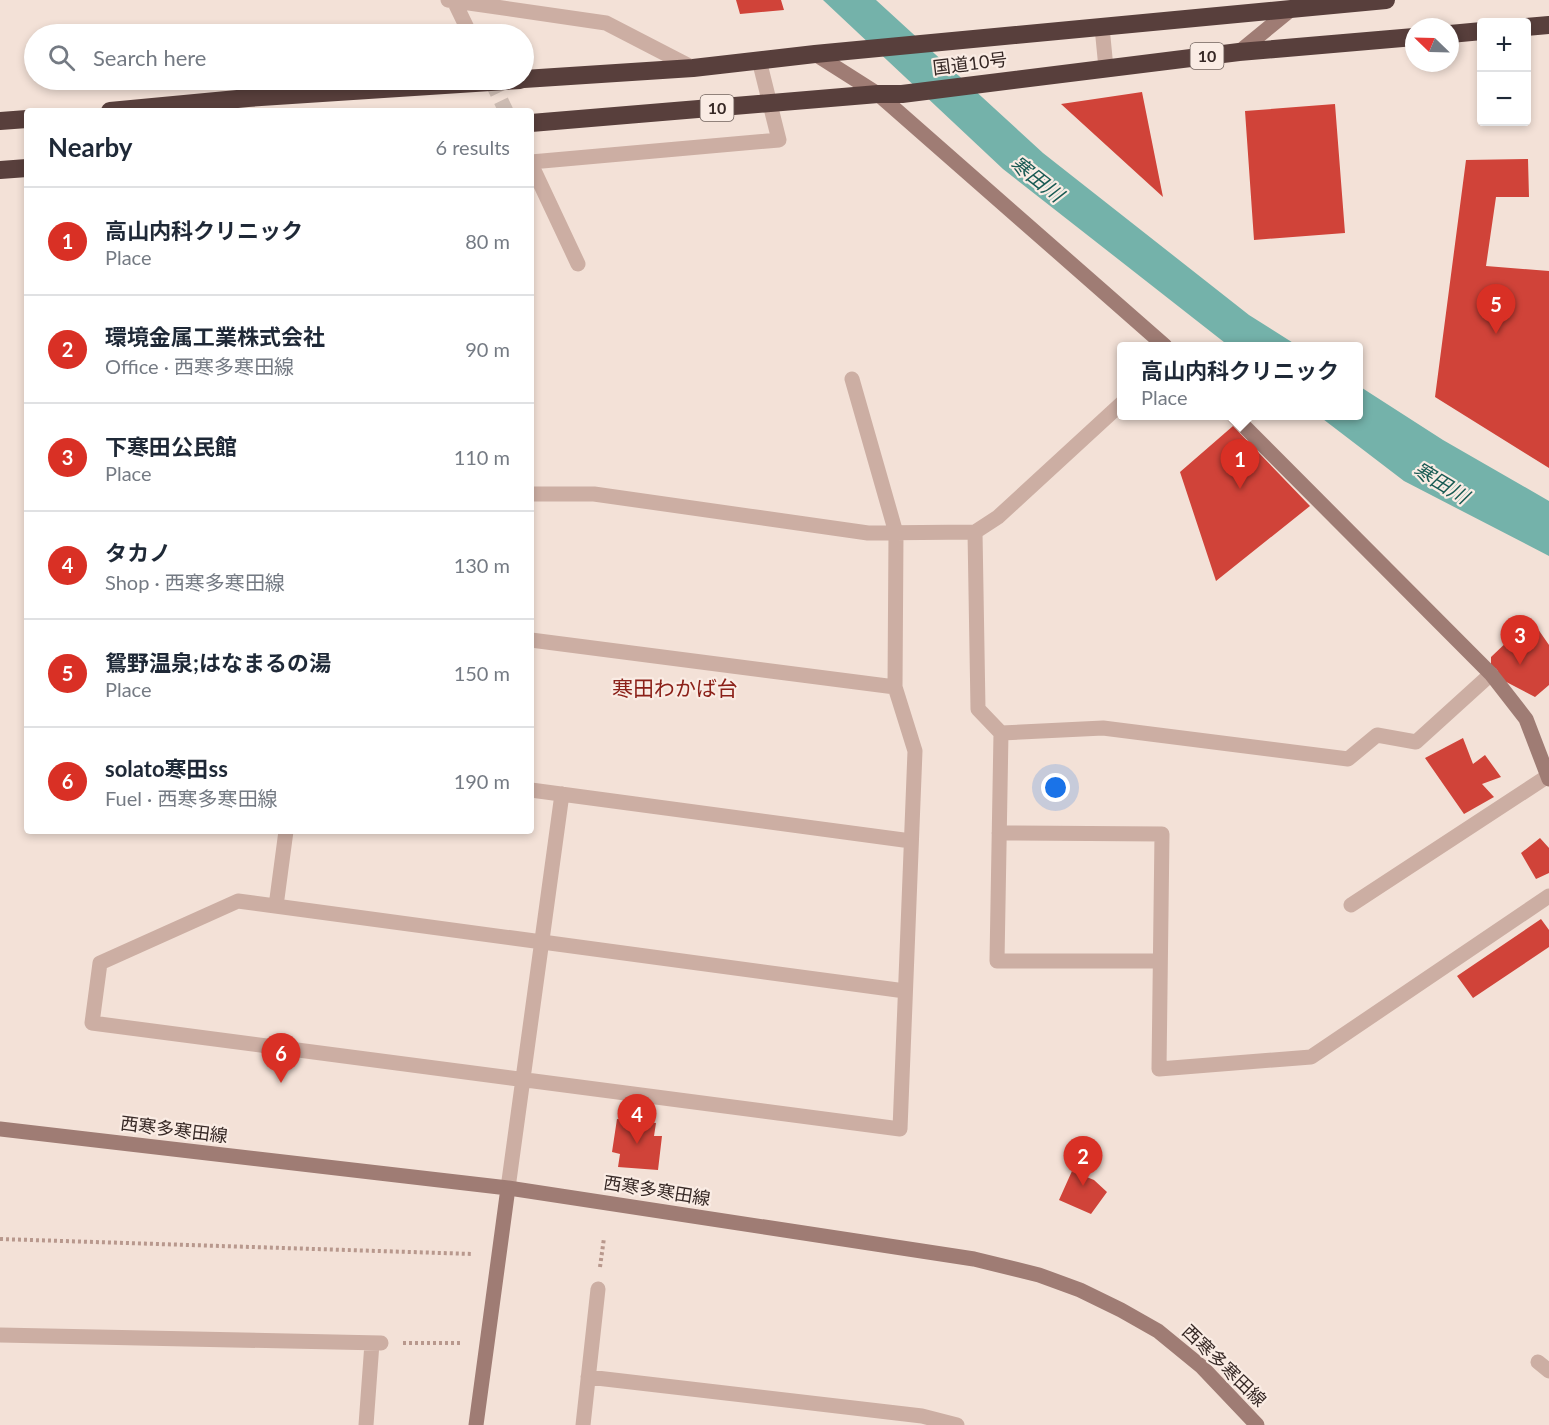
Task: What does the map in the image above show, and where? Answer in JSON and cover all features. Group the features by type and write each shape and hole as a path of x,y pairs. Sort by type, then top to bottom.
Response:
{"highway":[{"name":"国道10号","path":"534,78 693,68 1102,27 1296,4 1386,0"},
{"path":"1531,27 1549,25"},
{"path":"1459,32 1477,31"},
{"name":"国道10号","path":"534,123 878,94 903,94 1239,52 1405,38"},
{"name":"国道10号","path":"169,108 248,104 401,90"},
{"path":"0,122 24,119"},
{"path":"0,170 24,168"}],"main road":[{"path":"1239,52 1296,4"},
{"path":"815,54 878,94 1160,342"},
{"path":"1238,420 1491,674 1526,719 1548,777"},
{"name":"西寒多寒田線","path":"0,1129 508,1188 974,1259 1039,1275 1080,1290 1158,1331 1202,1367 1257,1425"},
{"path":"476,1425 508,1188"}],"street":[{"path":"451,0 464,24"},
{"path":"451,0 606,23 693,68"},
{"path":"1102,27 1106,69"},
{"path":"534,163 779,140 759,60"},
{"path":"534,169 578,264"},
{"path":"852,379 896,533 895,687 915,751 900,1129 92,1023 100,963 238,901 904,991"},
{"path":"534,494 594,494 868,533 975,532 998,517 1117,408"},
{"path":"975,532 978,709 1001,732 997,961 1161,961"},
{"path":"534,640 895,687"},
{"path":"1001,732 1103,728 1348,759 1377,735 1416,742 1491,674"},
{"path":"1351,904 1548,777"},
{"path":"534,790 911,841"},
{"path":"508,1188 562,794"},
{"path":"999,833 1162,834 1159,1070 1311,1057 1549,896"},
{"path":"276,906 286,834"},
{"path":"583,1425 598,1289"},
{"path":"0,1335 376,1343 366,1425"},
{"path":"588,1377 921,1416 957,1425"}],"path":[{"path":"598,1289 603,1238"},
{"path":"0,1239 473,1254"},
{"path":"376,1343 461,1343"}],"water":[{"name":"寒田川","path":"823,0 876,0 1043,153 1249,315 1292,342 1224,342 1003,169"},
{"name":"寒田川","path":"1363,389 1443,440 1549,501 1549,556 1404,481 1324,420 1363,420"}],"building":[{"path":"736,0 781,0 784,10 740,14"},
{"path":"1142,92 1163,197 1061,104"},
{"path":"1335,104 1345,233 1254,240 1245,111"},
{"path":"1528,159 1529,197 1496,197 1486,266 1549,271 1549,468 1435,397 1466,160"},
{"path":"1233,426 1310,506 1216,581 1180,472"},
{"path":"1531,619 1549,645 1549,685 1535,697 1491,674 1491,657"},
{"path":"1463,738 1473,764 1485,755 1501,777 1482,784 1494,797 1464,814 1425,758"},
{"path":"1540,838 1549,848 1549,873 1536,879 1521,853"},
{"path":"1541,919 1549,930 1549,947 1473,998 1457,976"},
{"path":"617,1119 656,1123 654,1136 662,1136 658,1170 618,1167 620,1154 612,1152"},
{"path":"1072,1171 1094,1180 1107,1192 1091,1214 1059,1200"}],"tunnel":[{"path":"496,90 505,108"}],"place":[{"name":"鴛野温泉;はなまるの湯","path":"1496,334"},
{"name":"高山内科クリニック","path":"1240,489"},
{"name":"下寒田公民館","path":"1520,665"},
{"name":"solato寒田ss","path":"281,1083"},
{"name":"タカノ","path":"637,1144"},
{"name":"環境金属工業株式会社","path":"1083,1186"}],"district":[{"name":"寒田わかば台","path":"675,689"}]}
